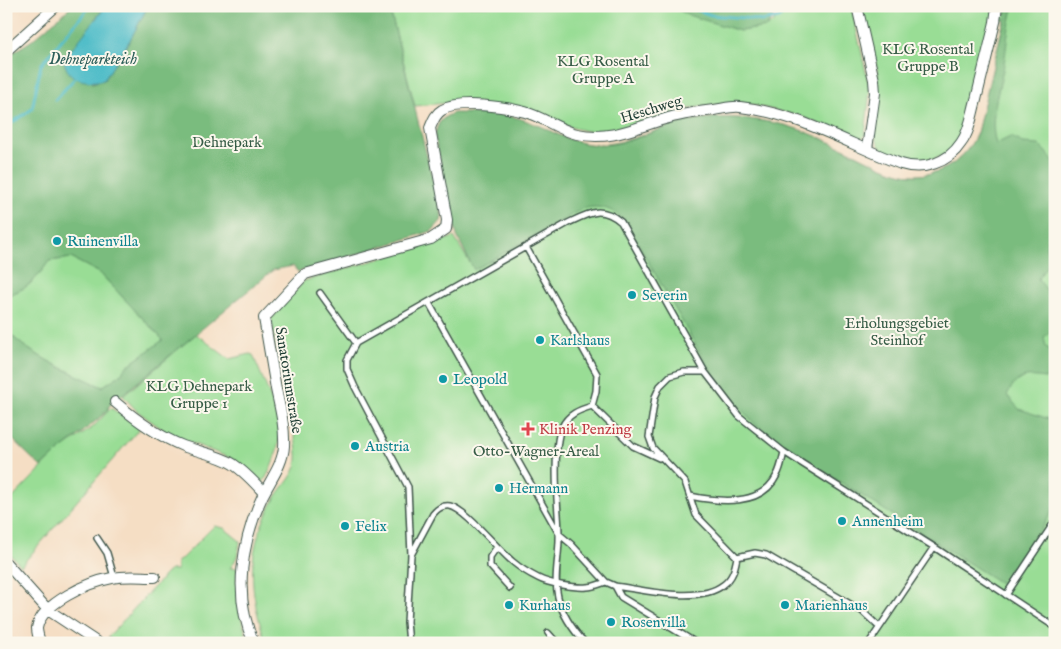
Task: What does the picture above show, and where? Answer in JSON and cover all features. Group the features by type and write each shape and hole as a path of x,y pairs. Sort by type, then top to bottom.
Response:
{"street":[{"path":"6,51 56,6"},
{"path":"857,6 875,92 867,149"},
{"name":"Heschweg","path":"330,267 430,239 446,229 447,220 430,128 435,116 447,107 468,106 525,112 576,134 605,137 618,135 690,113 738,107 801,121 901,164 918,168 938,163 957,149 967,132 995,22 997,6"},
{"name":"Sanatoriumstraße","path":"254,643 245,616 242,593 246,538 264,493 280,463 283,455 284,441 283,423 264,318 301,277 312,271 330,267"},
{"path":"115,402 165,438 231,463 244,472 264,493"},
{"path":"6,563 48,610 98,643"},
{"path":"40,643 38,626 43,616 71,593 114,577 155,577"}],"lane":[{"path":"409,643 407,622 411,555 408,487 355,387 347,369 347,360 356,343 586,214 602,212 616,219 624,228 705,372 739,416 784,452 934,547 1055,627"},
{"path":"526,247 597,374 596,391 592,406"},
{"path":"320,293 356,343"},
{"path":"429,303 559,534 571,544 606,582 615,586 678,595 713,590 723,586 729,580 735,569 737,558"},
{"path":"705,372 684,372 670,376 660,386 655,398 649,437 653,448 685,482 696,515 737,558"},
{"path":"592,406 633,446 663,460"},
{"path":"585,643 577,635 562,608 556,583 559,534 555,471 559,435 562,426 570,416 579,410 592,406"},
{"path":"690,496 732,500 752,497 761,493 777,476 784,452"},
{"path":"411,555 433,514 437,509 450,506 458,510 514,563 539,579 587,587 606,582"},
{"path":"1006,595 1055,521"},
{"path":"97,538 107,553 114,577"},
{"path":"497,547 490,557 490,566 510,588"},
{"path":"869,643 934,547"},
{"path":"737,558 755,553 766,555 862,611 879,627"},
{"path":"615,586 621,597 696,643"},
{"path":"548,633 557,643"}],"green space":[{"name":"Dehnepark","path":"72,6 106,6 94,20 92,83 104,80 130,40 148,6 389,6 442,216 441,221 432,231 298,272 293,266 273,270 109,406 108,410 41,467 6,433 6,330 16,340 39,356 102,387 163,340 100,273 71,258 49,261 31,283 21,290 6,296 6,57 31,41"},
{"name":"KLG Rosental Gruppe A","path":"389,6 670,6 740,31 767,27 793,6 851,6 870,90 865,135 860,140 857,140 800,116 739,102 692,108 619,130 586,131 467,101 415,106"},
{"path":"670,6 778,6 767,27 740,31 691,16"},
{"path":"861,6 1055,6 1055,643 266,643 253,586 254,551 266,515 276,497 289,480 297,461 295,438 271,319 304,281 454,237 470,263 455,227 435,138 440,122 451,115 485,114 529,122 581,143 608,144 694,120 713,118 744,119 775,123 798,129 902,174 929,174 947,167 961,157 977,133 1004,20 991,19 979,66 971,85 958,141 946,154 928,162 911,163 885,153 875,137 878,72"},
{"name":"Erholungsgebiet Steinhof","path":"1008,6 1014,6 994,114 994,134 996,144 1010,137 1023,144 1039,145 1055,162 1055,241 1048,240 1046,248 1051,259 1038,279 1055,300 1055,328 1044,337 1046,347 1055,353 1055,380 1027,377 1016,382 1007,395 1019,409 1055,421 1055,507 1005,586 788,449 753,422 722,388 626,223 617,214 607,209 595,207 582,209 474,270 457,236 435,138 440,122 454,113 510,116 570,139 604,145 630,140 673,125 695,120 718,118 752,119 787,126 822,138 894,172 919,175 938,171 961,157 977,133"},
{"path":"71,258 100,273 164,341 127,366 120,375 102,387 39,356 16,340 6,330 6,296 21,290 31,283 49,261"},
{"name":"KLG Dehnepark Gruppe 1","path":"196,334 229,359 253,355 274,407 280,432 275,456 262,484 235,460 169,434 137,411 123,396"},
{"path":"111,408 140,428 21,566 6,550 6,505 56,453 93,427"},
{"path":"214,526 224,528 240,541 237,555 230,568 237,568 239,606 249,643 118,643 108,637 167,573 171,570 177,570 177,561"}],"water":[{"name":"Dehneparkteich","path":"106,6 148,6 130,40 104,80 84,81 78,79 68,72 64,59"}],"waterway":[{"path":"6,127 32,109 41,65 90,6"},
{"path":"687,6 711,15 761,21 779,18 789,6"},
{"path":"55,100 75,78"}],"place":[{"name":"Ruinenvilla","path":"57,241"},
{"name":"Severin","path":"632,295"},
{"name":"Karlshaus","path":"540,340"},
{"name":"Leopold","path":"443,379"},
{"name":"Klinik Penzing","path":"528,429"},
{"name":"Austria","path":"355,446"},
{"name":"Hermann","path":"499,488"},
{"name":"Annenheim","path":"842,521"},
{"name":"Felix","path":"345,526"},
{"name":"Kurhaus","path":"509,605"},
{"name":"Marienhaus","path":"785,605"},
{"name":"Rosenvilla","path":"611,622"}],"park label":[{"name":"KLG Rosental Gruppe B","path":"928,58"},
{"name":"Otto-Wagner-Areal","path":"536,451"}]}
